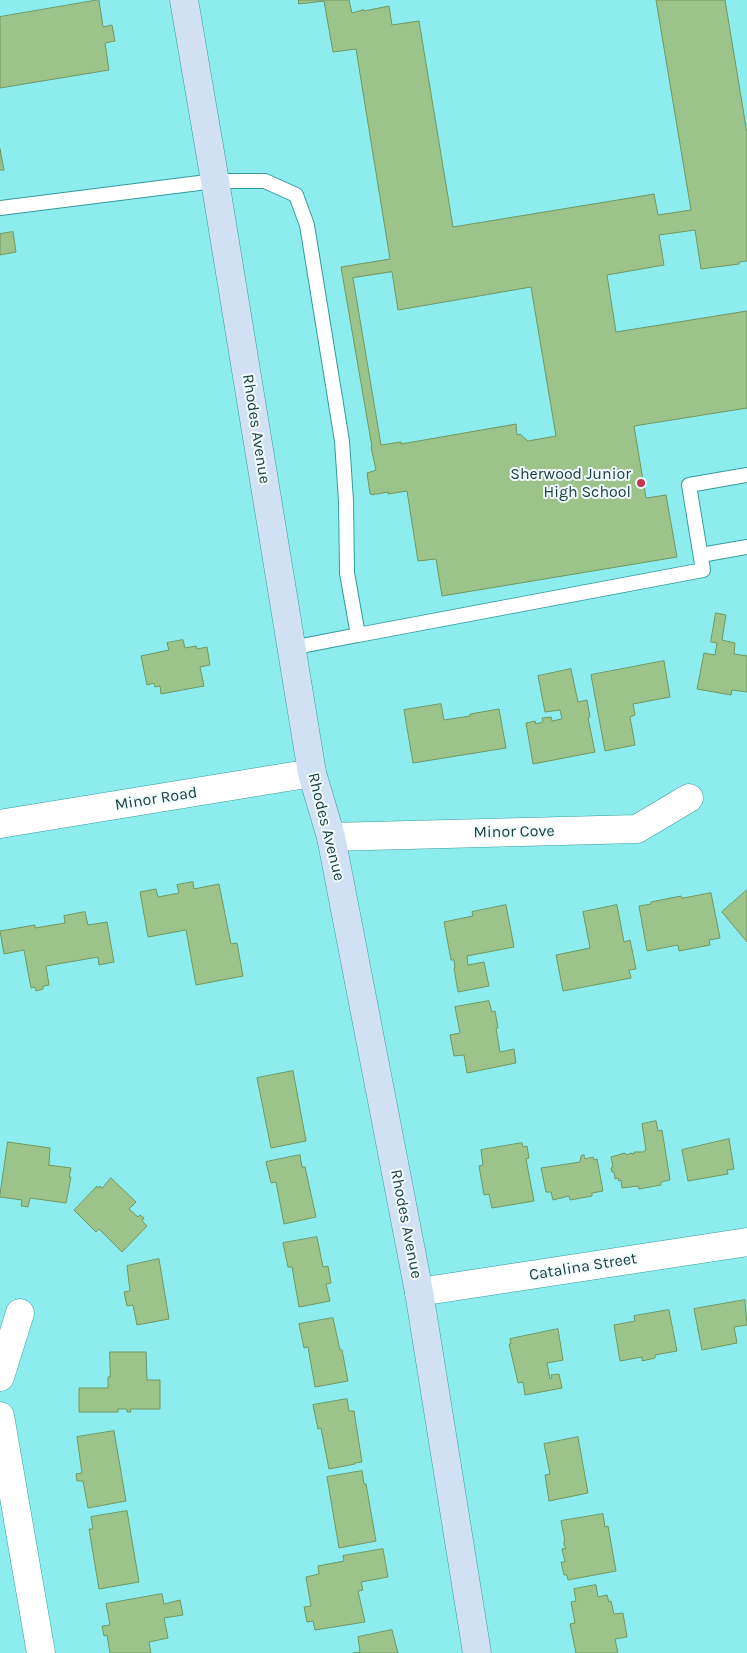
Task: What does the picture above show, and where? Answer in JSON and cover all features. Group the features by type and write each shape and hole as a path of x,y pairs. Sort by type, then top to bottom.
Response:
{"main road":[{"name":"Rhodes Avenue","path":"184,0 312,773 331,837 419,1292 477,1653"}],"street":[{"name":"Minor Road","path":"0,824 312,773"},
{"name":"Minor Cove","path":"331,837 637,829 689,798"},
{"name":"Catalina Street","path":"419,1292 747,1242"},
{"path":"0,1377 20,1313"},
{"path":"0,1416 41,1653"}],"lane":[{"path":"0,208 215,181 265,181 296,196 307,225 342,441 346,501 347,573 358,635"},
{"path":"291,648 703,570 689,485 747,475"},
{"path":"701,555 747,547"}],"building":[{"path":"99,0 103,27 112,25 115,41 105,43 109,70 0,88 0,17"},
{"path":"299,0 349,0 352,13 363,9 364,11 389,6 392,25 419,21 453,227 654,194 658,215 691,210 656,0 725,0 747,133 747,261 739,262 739,264 701,269 695,230 659,235 664,265 607,275 616,332 747,311 747,408 634,426 646,498 666,495 677,557 442,596 436,559 418,561 407,491 370,494 367,473 376,470 341,267 390,259 356,49 333,52 324,1 299,4","holes":["392,272 398,310 531,287 556,436 528,441 520,434 517,435 516,424 401,444 401,442 381,445 353,278"]},
{"path":"0,149 4,170 0,170"},
{"path":"13,232 16,252 0,255 0,234"},
{"path":"716,613 726,615 722,640 735,643 734,654 747,656 747,692 732,690 731,695 697,689 704,653 715,655 717,643 711,642"},
{"path":"183,640 185,648 196,646 197,649 207,647 210,665 200,667 204,686 161,694 160,686 155,687 154,683 147,685 141,656 169,650 167,643"},
{"path":"664,661 670,697 633,704 635,715 630,717 635,745 605,751 591,675"},
{"path":"571,669 578,702 587,700 590,717 588,718 595,752 533,764 526,723 535,721 536,724 543,722 542,718 551,717 552,721 562,719 560,710 545,712 538,676"},
{"path":"441,704 444,720 499,709 506,748 413,763 404,710"},
{"path":"193,882 194,889 219,884 231,944 237,943 243,976 196,985 186,930 148,937 140,892 156,889 158,897 179,893 177,885"},
{"path":"747,890 747,942 722,912"},
{"path":"711,893 720,938 709,940 710,945 679,951 678,945 647,951 639,906 681,896 682,898"},
{"path":"506,905 514,947 467,956 468,965 484,962 489,986 458,992 454,960 451,960 444,922 473,916 472,912"},
{"path":"617,905 624,942 630,940 636,969 629,970 631,978 563,991 556,955 590,948 583,912"},
{"path":"85,912 88,925 107,922 114,962 99,965 98,957 46,966 49,985 43,986 43,989 36,991 35,987 31,988 24,950 4,954 0,931 35,925 35,928 65,923 64,916"},
{"path":"489,1001 492,1012 495,1011 500,1052 514,1049 516,1063 467,1073 464,1055 454,1056 450,1035 460,1033 455,1007"},
{"path":"293,1071 306,1141 271,1148 257,1078"},
{"path":"656,1121 658,1131 662,1130 670,1180 661,1182 661,1185 639,1189 638,1186 622,1188 621,1180 615,1179 614,1172 612,1172 611,1157 625,1153 626,1155 634,1154 634,1152 646,1150 642,1124"},
{"path":"729,1139 734,1169 727,1170 728,1174 688,1181 682,1150"},
{"path":"8,1142 50,1148 48,1165 71,1168 66,1203 30,1198 28,1207 21,1206 22,1200 0,1197"},
{"path":"522,1143 523,1147 527,1146 529,1158 526,1159 534,1201 492,1208 489,1194 484,1195 479,1166 483,1165 481,1150"},
{"path":"300,1155 302,1167 305,1167 316,1217 284,1224 276,1182 271,1183 266,1162"},
{"path":"584,1155 585,1159 593,1157 594,1160 597,1159 603,1191 592,1193 592,1196 570,1200 569,1196 553,1200 551,1192 546,1192 541,1168 580,1162 581,1156"},
{"path":"111,1178 136,1202 129,1209 138,1217 140,1215 144,1218 142,1221 147,1226 122,1252 99,1229 96,1232 74,1210 97,1186 102,1188"},
{"path":"317,1237 323,1267 328,1266 331,1283 326,1284 330,1301 299,1307 292,1267 288,1267 283,1243"},
{"path":"159,1259 169,1319 137,1325 133,1305 127,1306 124,1292 130,1291 127,1266"},
{"path":"745,1300 747,1325 734,1327 737,1343 702,1350 694,1309"},
{"path":"669,1310 677,1351 655,1355 655,1358 642,1361 642,1357 620,1361 614,1325 635,1321 634,1316"},
{"path":"333,1318 348,1381 315,1387 308,1347 304,1348 299,1324"},
{"path":"558,1329 563,1360 547,1363 550,1379 552,1378 551,1375 559,1374 562,1388 525,1395 523,1382 518,1383 509,1344 511,1344 510,1339"},
{"path":"110,1352 146,1352 147,1380 160,1380 160,1409 130,1409 131,1412 127,1412 127,1409 118,1409 118,1412 79,1412 79,1388 108,1388"},
{"path":"347,1399 349,1411 354,1411 362,1462 329,1469 321,1428 318,1429 313,1405"},
{"path":"114,1431 126,1501 88,1508 83,1481 77,1481 76,1474 82,1473 77,1437"},
{"path":"578,1437 588,1493 549,1501 545,1475 550,1474 544,1444"},
{"path":"362,1471 376,1541 339,1548 327,1477"},
{"path":"127,1511 139,1582 99,1589 89,1529 93,1529 91,1517"},
{"path":"603,1514 605,1527 608,1526 616,1571 568,1580 567,1575 564,1575 561,1562 565,1562 562,1549 566,1548 561,1521"},
{"path":"383,1549 388,1577 361,1582 363,1590 358,1591 365,1622 315,1630 313,1621 307,1622 304,1607 311,1606 306,1577 319,1574 318,1566 344,1561 343,1556"},
{"path":"596,1585 598,1597 607,1595 609,1602 611,1601 614,1614 623,1613 627,1637 615,1639 618,1653 576,1653 570,1624 575,1623 571,1602 576,1601 574,1589"},
{"path":"162,1594 164,1604 180,1600 183,1615 164,1618 168,1638 149,1642 151,1653 110,1653 107,1635 104,1636 102,1626 110,1625 106,1604"},
{"path":"392,1630 398,1653 353,1653 360,1652 358,1637"}],"place":[{"name":"Sherwood Junior High School","path":"641,483"}]}
